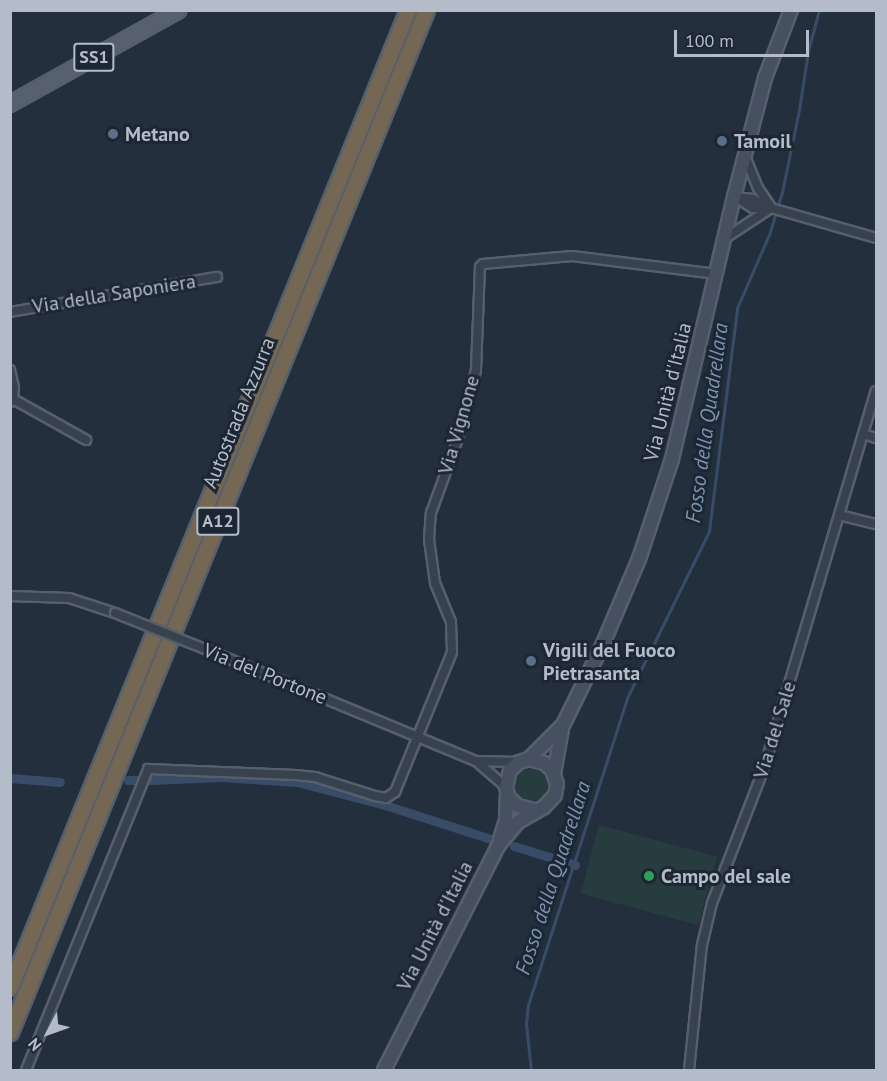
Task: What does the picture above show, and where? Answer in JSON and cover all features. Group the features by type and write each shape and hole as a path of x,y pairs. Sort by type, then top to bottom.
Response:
{"highway":[{"name":"Autostrada Azzurra","path":"10,987 408,10"},
{"name":"Autostrada Azzurra","path":"10,1032 426,10"}],"main road":[{"name":"SS1","path":"10,104 179,10"},
{"name":"Via Unità d'Italia","path":"524,761 563,725 622,600 658,506 672,459 744,156 771,58 791,10"},
{"path":"554,774 563,725"},
{"path":"498,846 506,820 506,790 510,770 524,761 544,763 554,774 557,784 552,800 544,807 534,810 518,806 506,790"},
{"name":"Via Unità d'Italia","path":"384,1071 498,846 518,822 534,810"}],"street":[{"path":"744,156 758,188 771,208"},
{"path":"734,197 753,208 771,208 876,237"},
{"path":"724,239 771,208"},
{"name":"Via Vignone","path":"417,737 452,652 451,622 435,584 429,539 431,513 459,436 476,370 480,267 483,264 572,256 717,274"},
{"name":"Via della Saponiera","path":"10,312 217,277"},
{"path":"10,370 14,388 12,400 86,440"},
{"name":"Via del Sale","path":"689,1071 702,945 712,903 764,768 876,391"},
{"path":"863,434 876,438"},
{"path":"839,515 876,524"},
{"name":"Via del Portone","path":"10,597 69,598 115,613 476,761 506,790"},
{"path":"26,1071 148,769 315,777 386,798 395,792 417,737"},
{"path":"476,761 524,761"}],"green space":[{"path":"531,769 542,774 547,785 542,796 531,801 520,796 515,785 520,774"},
{"name":"Campo del sale","path":"599,825 717,857 698,925 581,894"}],"waterway":[{"name":"Fosso della Quadrellara","path":"531,1070 526,1024 528,1005 627,698 709,531 737,308 770,232 782,192 799,110 808,51 819,10"},
{"path":"150,780 221,777 297,782 385,805 491,839"},
{"path":"10,778 60,782"},
{"path":"128,780 139,780"},
{"path":"514,846 575,865"}],"place":[{"name":"Metano","path":"113,134"},
{"name":"Tamoil","path":"722,141"},
{"name":"Vigili del Fuoco Pietrasanta","path":"531,661"},
{"name":"Campo del sale","path":"649,876"}]}
